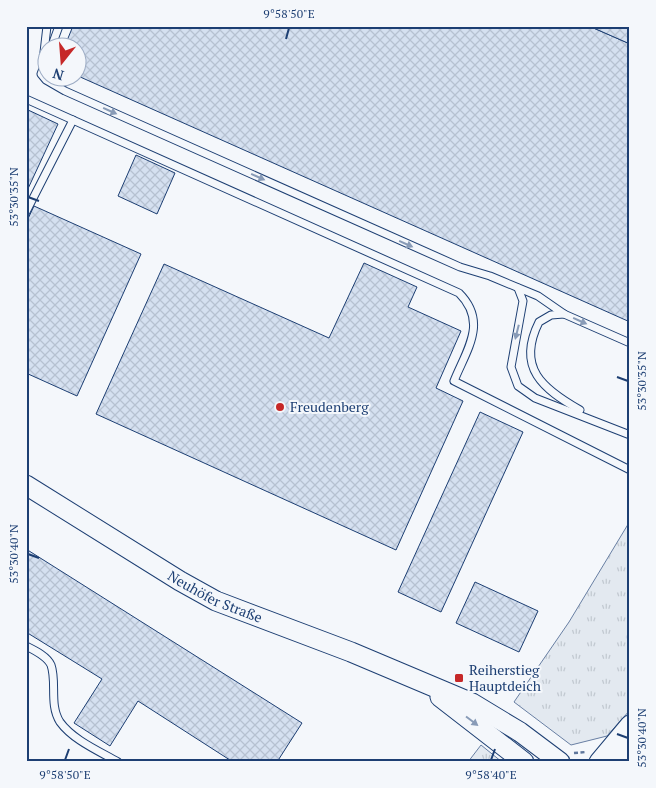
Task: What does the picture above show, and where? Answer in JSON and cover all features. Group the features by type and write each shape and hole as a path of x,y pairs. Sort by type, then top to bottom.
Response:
{"street":[{"name":"Neuhöfer Straße","path":"26,485 158,568 216,601 351,652 472,703 496,716 560,762"},
{"name":"Neuhöfer Straße","path":"419,682 524,762"},
{"path":"599,762 630,725"},
{"path":"621,762 630,751"}],"lane":[{"path":"55,38 59,26"},
{"path":"60,88 460,267 490,276 538,296 564,314 630,343"},
{"path":"26,99 459,293 470,304 474,329 454,381 630,470"},
{"path":"26,212 73,120"},
{"path":"516,287 521,293 523,301 511,367 518,386 535,398 595,419 630,435"},
{"path":"564,314 551,315 539,322 534,332 532,368 544,387 555,396 595,419"},
{"path":"26,646 44,656 51,664 53,699 59,720 68,732 118,762"}],"green space":[{"path":"630,521 630,710 607,736 571,745 514,702 569,622"},
{"path":"481,745 502,762 468,762"}],"building":[{"path":"73,26 589,26 630,44 630,322 88,80 88,38 68,38"},
{"path":"589,26 630,26 630,44"},
{"path":"26,109 58,124 26,193"},
{"path":"136,155 175,173 157,214 118,196"},
{"path":"34,206 141,254 77,396 26,373 26,223"},
{"name":"Freudenberg","path":"364,263 417,287 408,307 461,331 436,388 463,401 396,550 96,414 164,264 329,338"},
{"path":"480,412 523,432 441,612 398,592"},
{"path":"26,549 302,723 277,762 233,762 138,701 110,746 74,723 102,679 26,632"},
{"path":"475,582 538,611 519,652 456,623"}],"place":[{"name":"Freudenberg","path":"280,407"},
{"name":"Reiherstieg Hauptdeich","path":"459,678"}]}
